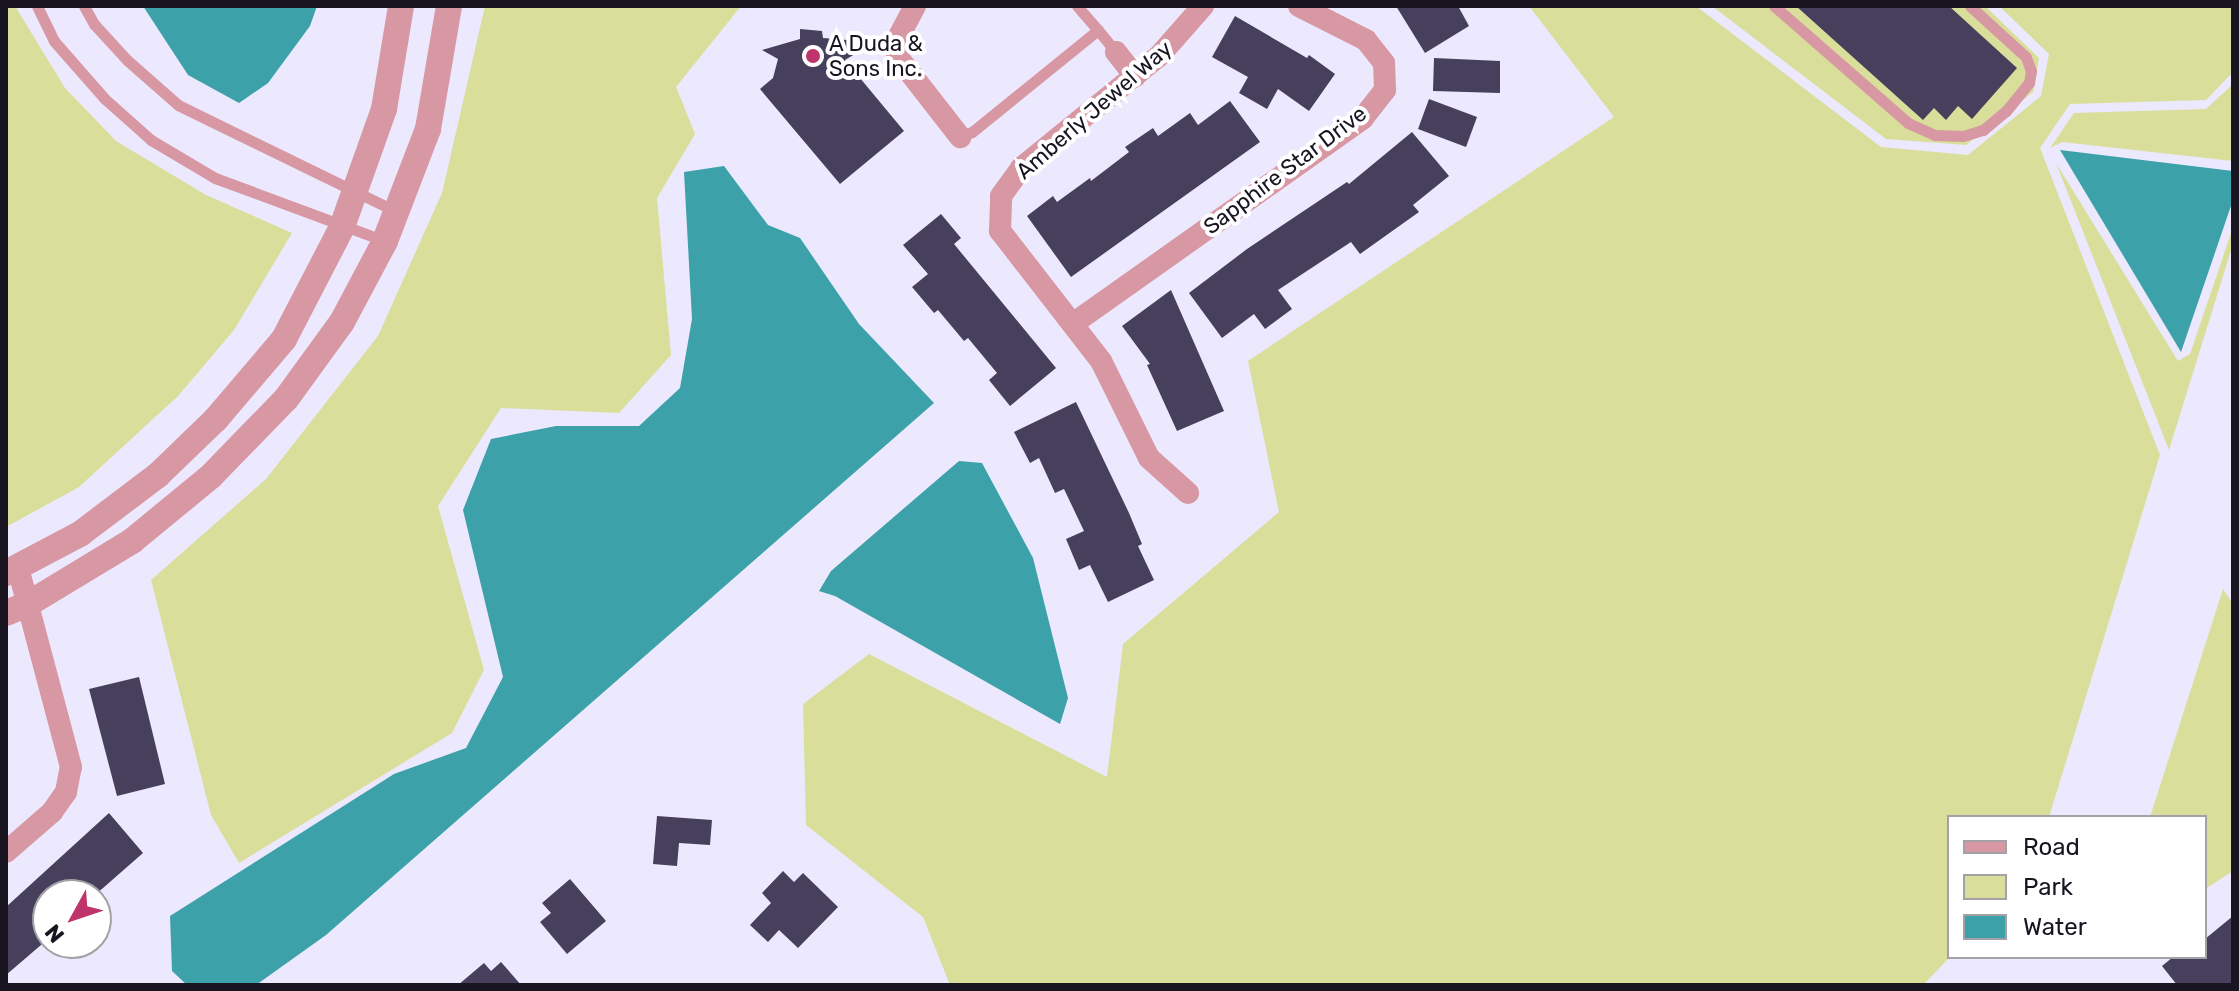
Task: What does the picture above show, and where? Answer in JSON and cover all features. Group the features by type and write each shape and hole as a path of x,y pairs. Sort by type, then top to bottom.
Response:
{"street":[{"path":"6,852 52,812 66,792 71,767 17,609 12,570 80,534 158,475 216,419 284,339 342,227 384,109 401,6"},
{"path":"17,609 132,541 222,465 286,399 342,322 385,241 428,129 449,6"},
{"path":"915,6 897,40 897,56 960,137"},
{"name":"Amberly Jewel Way","path":"1188,493 1149,458 1101,361 1000,231 1001,196 1021,168 1159,56 1203,6"},
{"name":"Sapphire Star Drive","path":"1074,323 1363,118 1385,90 1384,63 1366,40 1299,6"},
{"path":"1116,52 1135,76"}],"lane":[{"path":"37,6 54,41 105,99 151,140 215,178 385,241"},
{"path":"84,6 94,24 127,60 178,105 396,211"},
{"path":"1077,6 1116,52"},
{"path":"1774,6 1908,123 1935,135 1963,136 1983,130 2006,111 2029,83 2031,71 2026,57 1970,6"},
{"path":"960,137 972,132 1098,30"}],"green space":[{"path":"6,6 15,6 65,88 116,141 206,195 292,233 234,330 178,396 79,487 6,527"},
{"path":"485,6 741,6 676,87 695,134 657,198 671,355 619,413 501,408 438,506 484,670 452,733 239,863 211,815 151,580 266,479 378,336 442,193"},
{"path":"1529,6 1696,6 1881,147 1968,155 2041,96 2049,54 1999,6 2233,6 2233,72 2206,100 2070,104 2040,148 2160,455 2050,815 1947,815 1948,959 1923,985 950,985 923,917 806,825 803,704 869,654 1107,777 1123,644 1279,512 1248,361 1614,117"},
{"path":"1712,6 1985,6 2039,58 2033,92 1966,145 1886,139"},
{"path":"2233,84 2233,161 2062,142 2050,148 2074,113 2206,109"},
{"path":"2056,163 2178,361 2190,354 2233,227 2233,244 2169,450"},
{"path":"2223,589 2233,604 2233,871 2207,888 2207,815 2151,815"}],"water":[{"path":"143,6 317,6 310,26 268,83 239,103 188,75"},
{"path":"2060,150 2233,171 2233,200 2181,352"},
{"path":"724,166 768,225 800,238 859,324 934,403 326,935 256,985 187,985 172,971 170,916 394,774 466,748 503,677 463,510 491,439 556,426 639,426 680,388 692,319 684,172"},
{"path":"959,461 982,463 1033,558 1068,698 1060,724 835,596 819,591 831,571"}],"building":[{"path":"1396,6 1458,6 1469,26 1425,53"},
{"path":"1796,6 1949,6 2017,68 1972,119 1958,106 1946,120 1934,108 1923,120"},
{"path":"1235,16 1307,58 1309,55 1335,74 1309,111 1278,89 1267,109 1239,93 1248,77 1212,57"},
{"path":"800,29 822,31 823,38 847,40 865,48 845,60 904,131 840,184 760,89 773,78 778,59 762,50 800,39"},
{"path":"1434,58 1500,61 1500,93 1433,91"},
{"path":"1429,99 1477,117 1466,147 1418,129"},
{"path":"1230,101 1260,142 1071,277 1027,216 1053,196 1057,202 1090,178 1091,181 1129,152 1125,147 1153,128 1158,136 1190,113 1198,125"},
{"path":"1412,132 1449,176 1413,205 1419,212 1360,254 1351,242 1278,290 1292,309 1265,329 1254,314 1222,338 1189,293 1247,249 1347,182 1349,184"},
{"path":"941,214 961,238 954,244 1056,368 1010,406 989,380 997,373 968,338 964,341 938,310 934,313 912,287 928,274 903,245"},
{"path":"1171,290 1224,411 1177,431 1147,365 1150,364 1122,326"},
{"path":"1076,402 1129,513 1142,544 1138,546 1154,580 1108,602 1090,565 1079,570 1066,539 1084,531 1064,489 1055,493 1039,458 1030,463 1014,432"},
{"path":"139,677 165,784 117,796 89,689"},
{"path":"109,813 143,853 112,880 37,879"},
{"path":"657,816 712,820 710,845 679,843 677,866 653,864"},
{"path":"783,871 794,882 803,873 838,907 798,948 779,930 768,942 750,925 771,903 762,893"},
{"path":"570,879 606,921 567,954 540,922 551,913 542,903"},
{"path":"32,883 32,953 6,975 6,907"},
{"path":"2233,916 2233,985 2177,985 2162,966 2171,959 2207,959 2207,937"},
{"path":"501,962 521,985 458,985 484,963 491,971"}],"place":[{"name":"A Duda & Sons Inc.","path":"813,56"}]}
